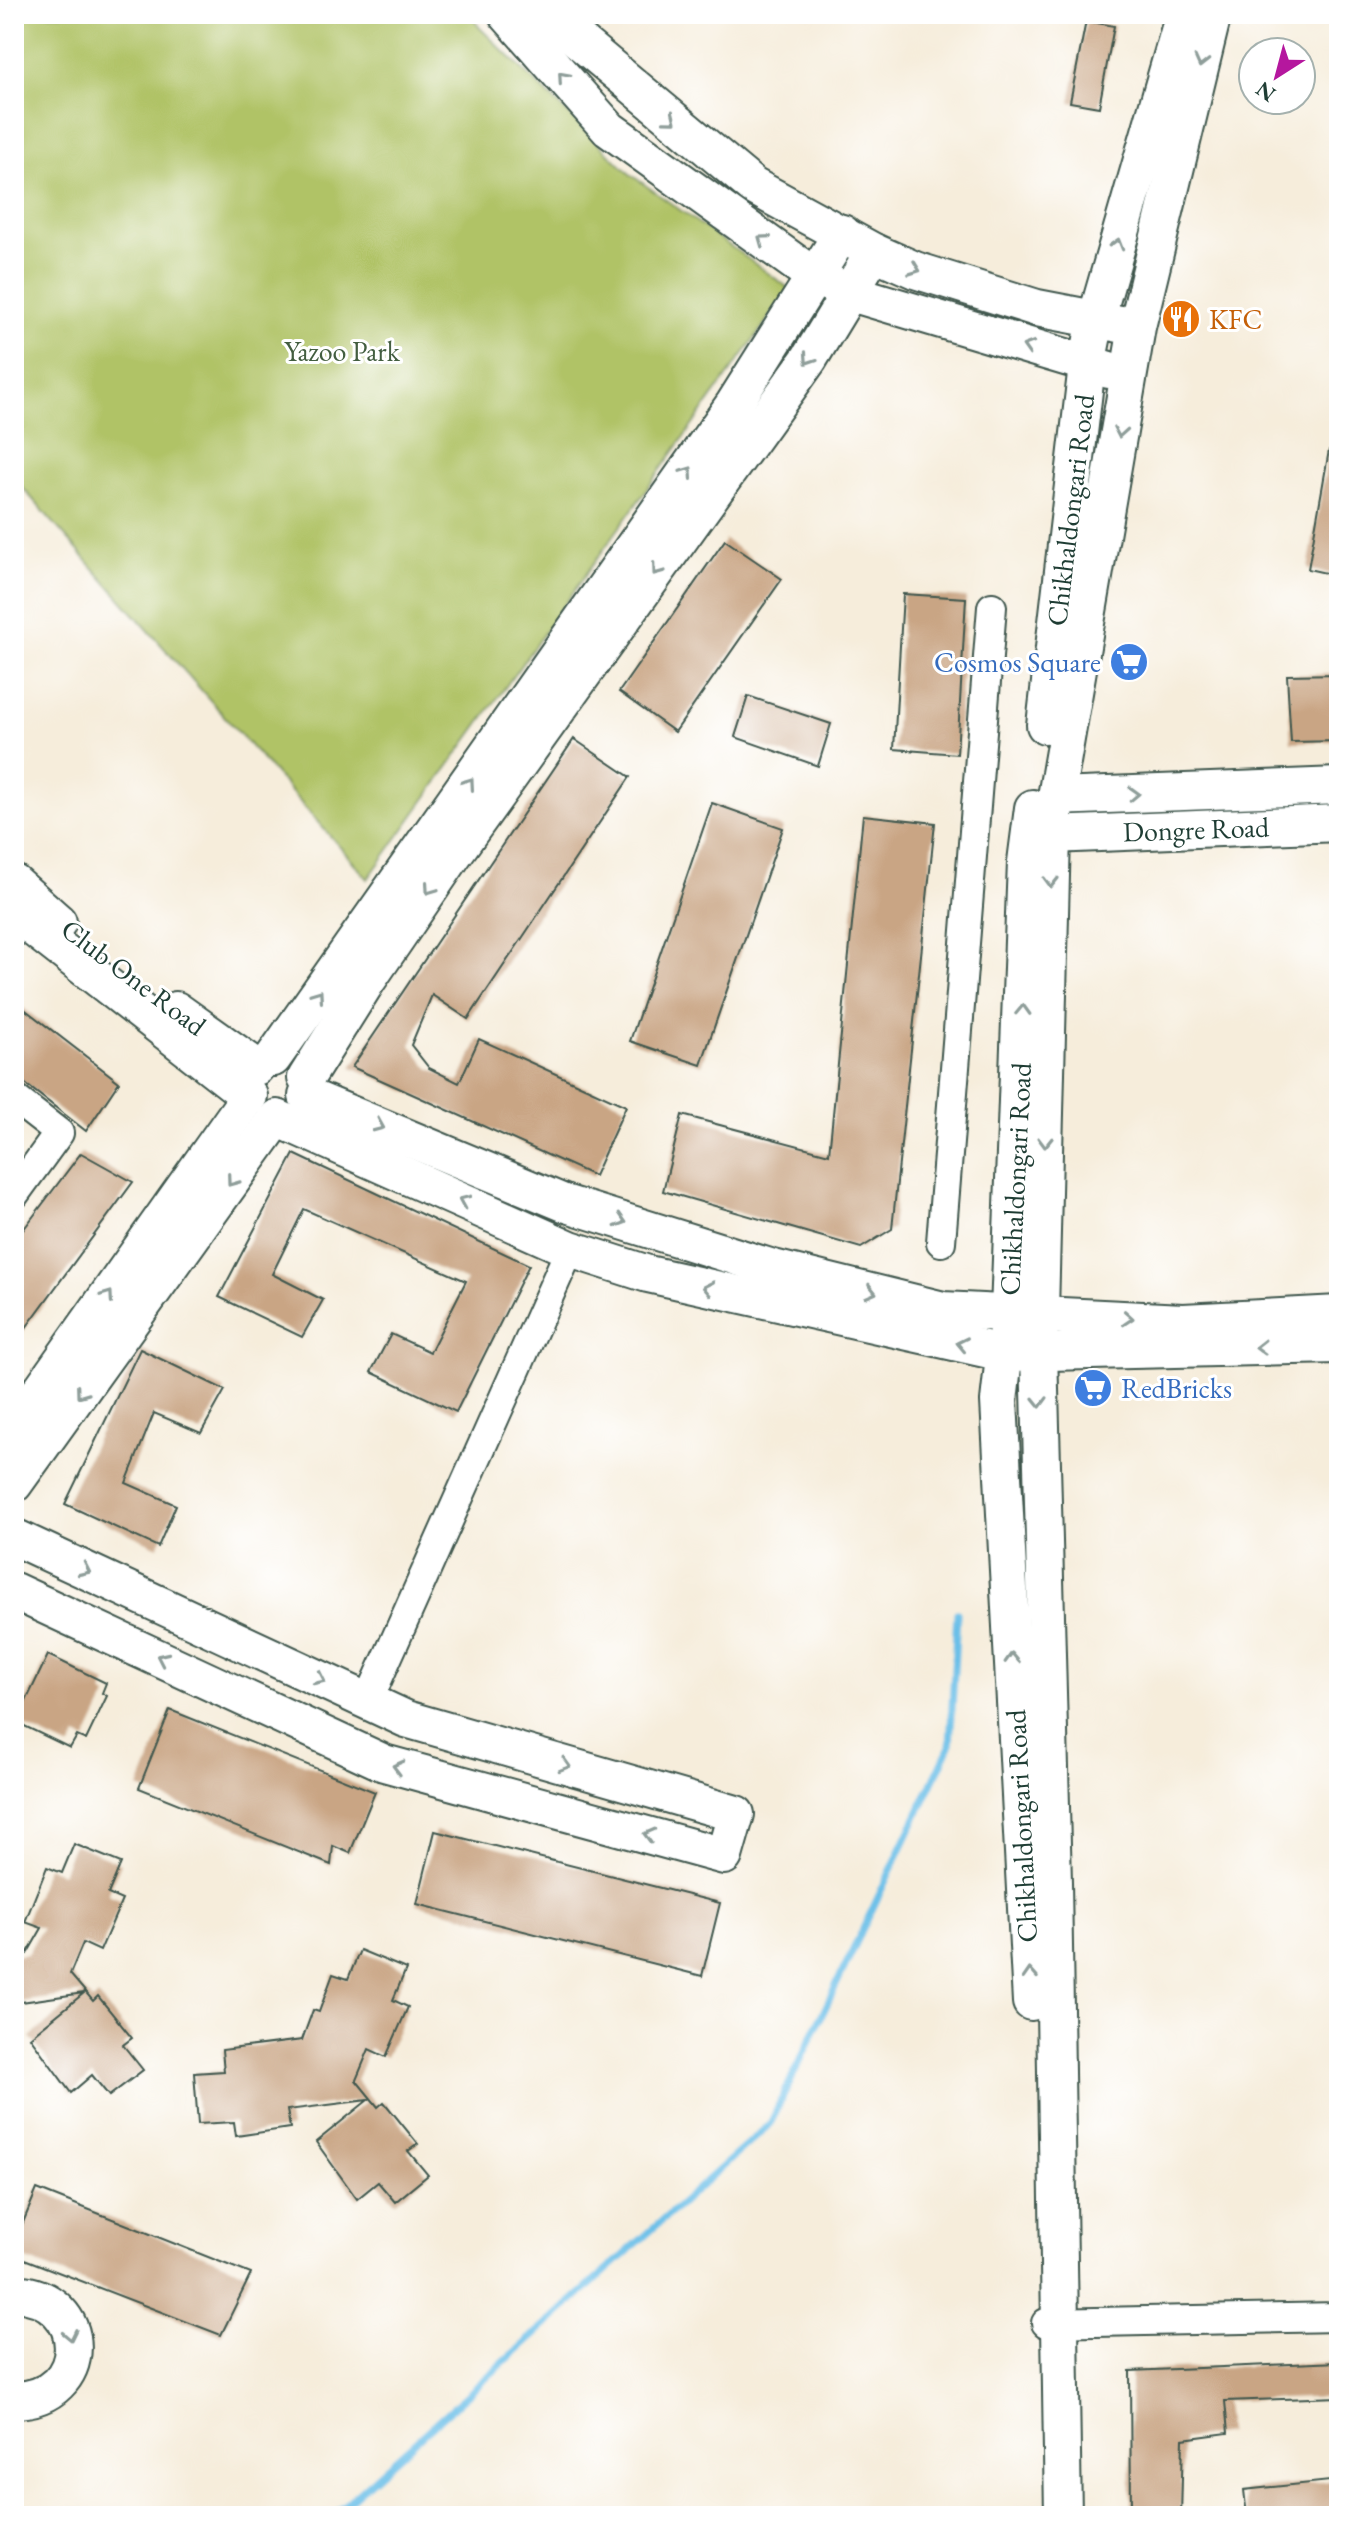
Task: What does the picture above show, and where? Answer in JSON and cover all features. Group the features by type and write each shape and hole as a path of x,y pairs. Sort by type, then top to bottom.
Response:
{"street":[{"path":"507,14 609,129 815,277 851,293 1087,365 1130,374"},
{"path":"547,14 753,186 874,252 915,270 1037,308 1137,327"},
{"name":"Chikhaldongari Road","path":"1063,2516 1055,2334 1039,1351 1025,1313 1023,1000 1026,862 1087,365 1096,319 1184,14"},
{"name":"Chikhaldongari Road","path":"1055,2334 1038,2292 1032,2013 999,1401 1003,1353 1025,1313 1056,797 1137,327 1213,14"},
{"path":"14,1428 264,1085 734,404 842,233"},
{"path":"264,1085 299,1109 307,1087 367,981 454,854 723,482 851,293 874,252"},
{"path":"941,1242 992,607"},
{"name":"Dongre Road","path":"1056,797 1339,786"},
{"name":"Dongre Road","path":"1052,835 1339,823"},
{"name":"Club One Road","path":"14,883 81,942 264,1085"},
{"name":"Club One Road","path":"14,913 264,1085"},
{"name":"Club One Road","path":"264,1085 293,1062 307,1087 564,1203 773,1268 943,1310 1183,1322 1339,1314"},
{"path":"264,1085 570,1249 648,1274 1003,1353 1339,1345"},
{"path":"14,1484 264,1085"},
{"path":"14,1098 59,1133 14,1195"},
{"path":"368,1701 570,1249"},
{"path":"14,1537 406,1719 736,1814 724,1856 384,1763 14,1591"},
{"path":"14,2293 32,2295 54,2306 70,2327 73,2343 68,2370 50,2391 34,2399 14,2400"},
{"path":"1055,2334 1339,2317"}],"green space":[{"name":"Yazoo Park","path":"14,14 471,14 479,27 630,174 790,289 368,879 14,478"}],"building":[{"path":"1086,21 1114,26 1099,107 1070,102"},
{"path":"1329,450 1339,451 1339,576 1308,569"},
{"path":"725,540 782,579 675,732 619,692"},
{"path":"903,594 966,598 957,754 894,749"},
{"path":"1339,674 1339,741 1291,742 1287,675"},
{"path":"748,696 831,724 818,766 735,737"},
{"path":"574,739 630,777 468,1019 432,995 411,1045 429,1068 459,1083 479,1039 626,1106 594,1176 352,1067"},
{"path":"712,803 783,828 701,1065 630,1041"},
{"path":"863,815 935,823 892,1229 861,1248 663,1191 682,1115 829,1154"},
{"path":"14,1001 119,1082 86,1131 14,1075"},
{"path":"81,1153 133,1182 14,1344 14,1242"},
{"path":"294,1154 529,1265 456,1412 371,1372 391,1334 430,1352 466,1281 304,1209 272,1274 323,1300 302,1337 219,1297"},
{"path":"140,1349 225,1390 201,1433 154,1413 126,1483 176,1505 158,1547 65,1504"},
{"path":"48,1655 106,1683 102,1693 107,1696 86,1740 77,1736 70,1748 16,1722"},
{"path":"170,1710 375,1792 350,1853 333,1846 331,1865 139,1788"},
{"path":"435,1831 720,1903 702,1976 417,1904"},
{"path":"74,1844 121,1863 108,1894 122,1900 100,1951 83,1943 70,1974 93,2001 98,1996 132,2038 123,2045 143,2070 109,2096 92,2075 71,2093 30,2037 84,1993 14,2003 14,1956 27,1954 42,1928 25,1922 47,1867 62,1873"},
{"path":"360,1950 406,1969 393,2000 408,2007 386,2057 369,2049 356,2080 378,2107 384,2102 418,2144 408,2151 428,2175 395,2202 378,2182 357,2199 316,2142 368,2100 287,2110 290,2128 236,2136 234,2122 198,2124 194,2073 224,2071 222,2050 302,2040 313,2010 319,2012 333,1974 348,1979"},
{"path":"37,2189 251,2274 221,2335 14,2255 14,2244"},
{"path":"1339,2362 1339,2397 1225,2401 1228,2433 1183,2439 1181,2516 1131,2516 1130,2371"},
{"path":"1339,2480 1339,2516 1247,2516 1244,2490"}],"waterway":[{"path":"332,2516 770,2124 950,1746 957,1613"}],"place":[{"name":"KFC","path":"1181,319"},
{"name":"Cosmos Square","path":"1129,662"},
{"name":"RedBricks","path":"1093,1388"}]}
